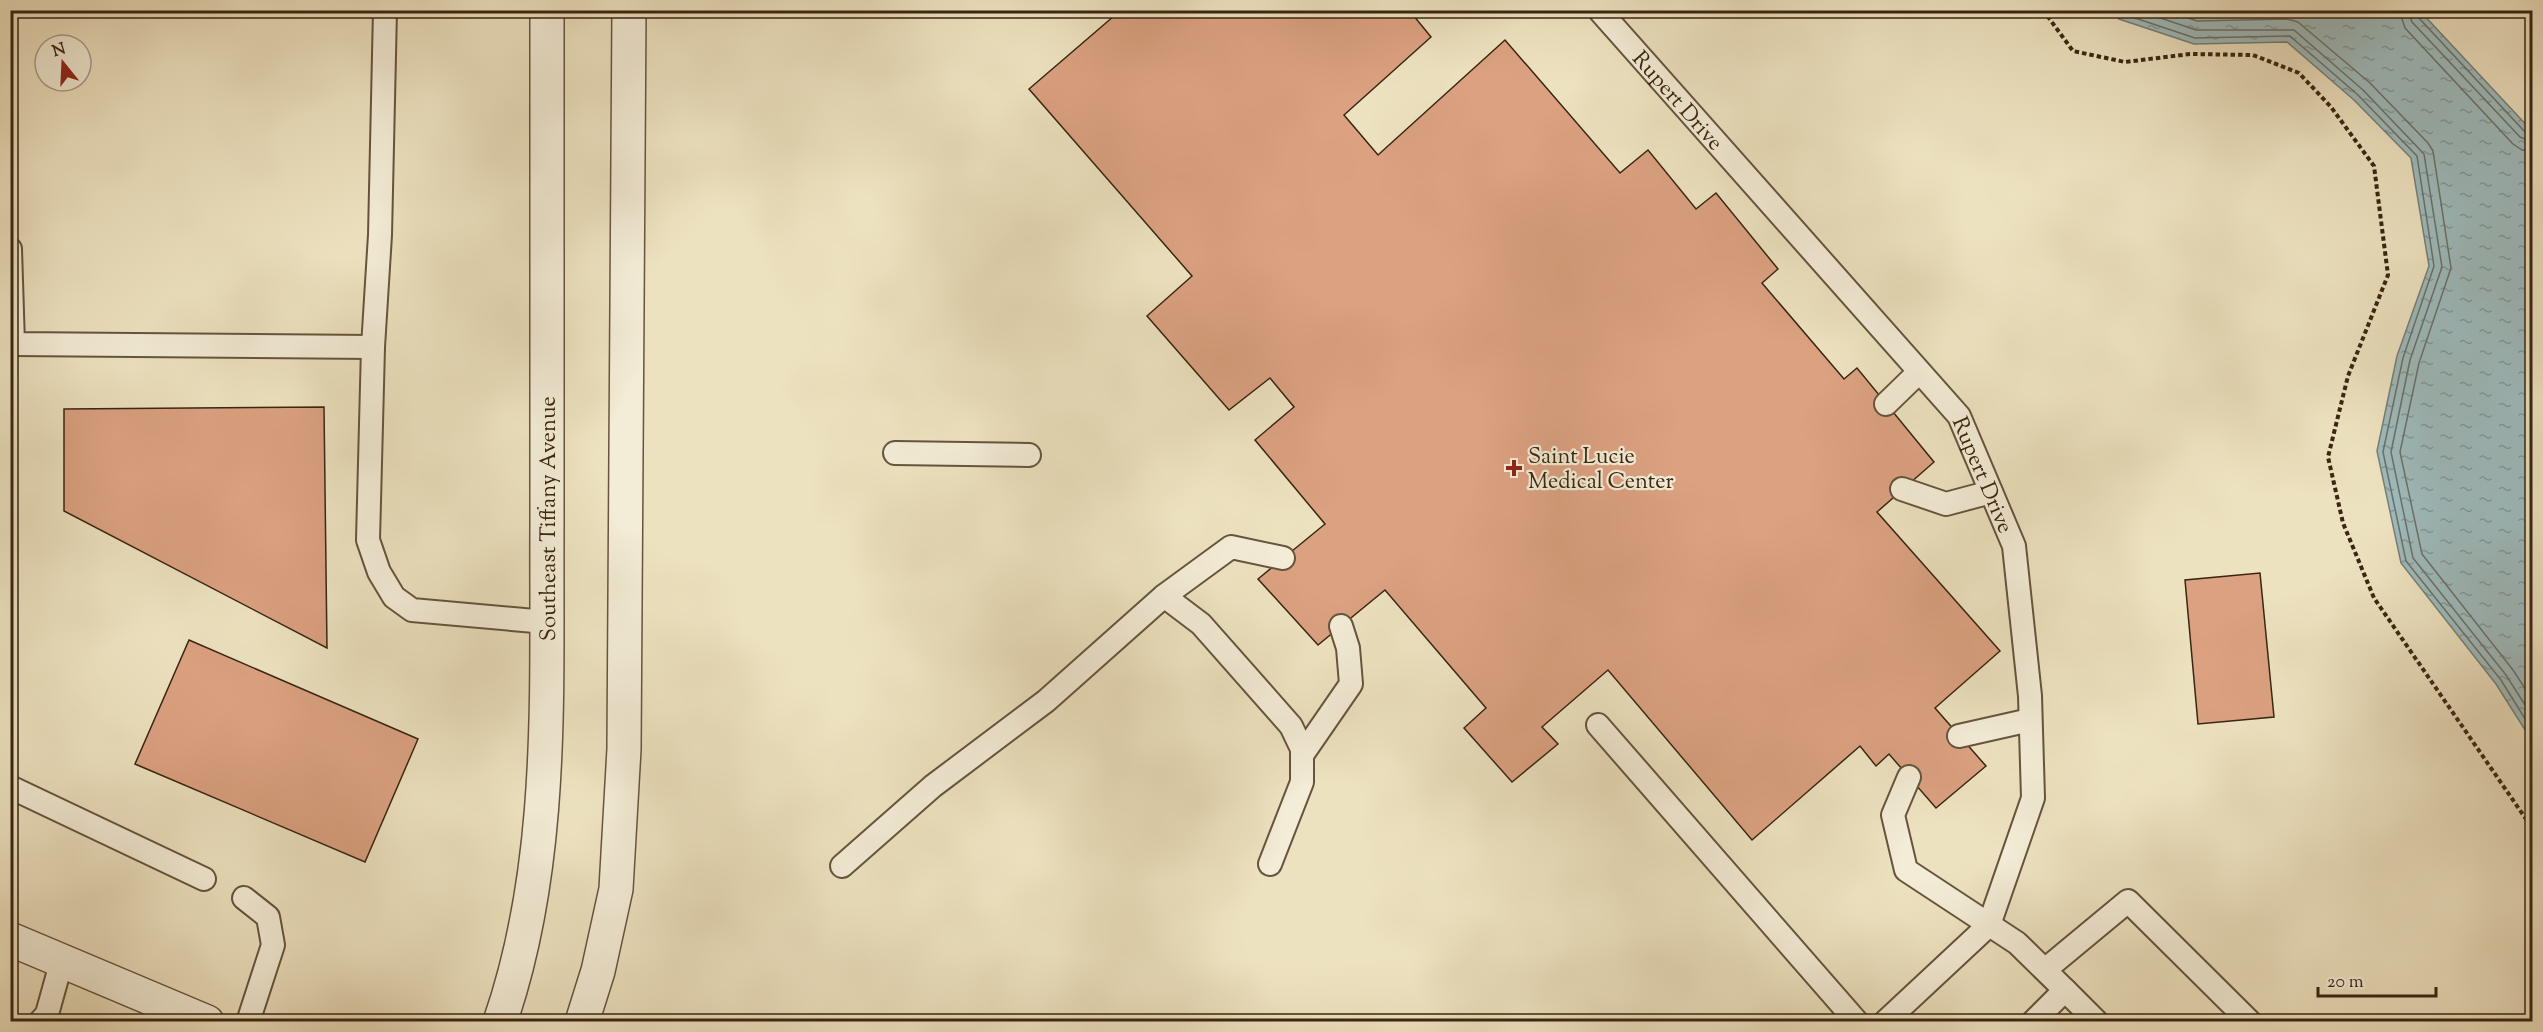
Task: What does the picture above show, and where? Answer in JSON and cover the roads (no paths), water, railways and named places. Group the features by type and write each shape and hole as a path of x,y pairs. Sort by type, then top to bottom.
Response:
{"street":[{"name":"Southeast Tiffany Avenue","path":"500,1022 513,985 536,871 547,731 547,10"},
{"path":"582,1022 598,970 616,889 624,749 629,10"},
{"path":"10,939 207,1022"}],"lane":[{"path":"385,10 380,235 373,347 368,540 379,572 394,597 412,610 546,622"},
{"name":"Rupert Drive","path":"1599,10 1959,416 2014,546 2030,696 2033,798 1989,925 1886,1022"},
{"path":"10,249 13,344 373,347"},
{"path":"1886,404 1919,372"},
{"path":"895,453 1029,455"},
{"path":"1902,489 1946,504 1991,492"},
{"path":"842,866 933,786 1046,701 1164,596 1231,547 1283,558"},
{"path":"1164,596 1201,624 1291,726 1302,755 1302,782 1270,864"},
{"path":"1302,755 1352,684 1348,648 1341,626"},
{"path":"1959,736 2030,720"},
{"path":"1598,725 1857,1022"},
{"path":"1909,777 1893,815 1906,870 2017,943 2046,969 2097,1022"},
{"path":"10,788 204,879"},
{"path":"244,898 268,917 273,945 248,1022"},
{"path":"2046,969 2128,901 2250,1022"},
{"path":"40,1022 47,1014 62,960"},
{"path":"2033,1022 2065,990"}],"water":[{"path":"2113,11 2420,11 2532,131 2532,741 2496,684 2401,563 2377,451 2397,356 2429,266 2411,158 2354,100 2287,42 2194,44 2119,19"}],"place":[{"name":"Saint Lucie Medical Center","path":"1514,468"}]}
